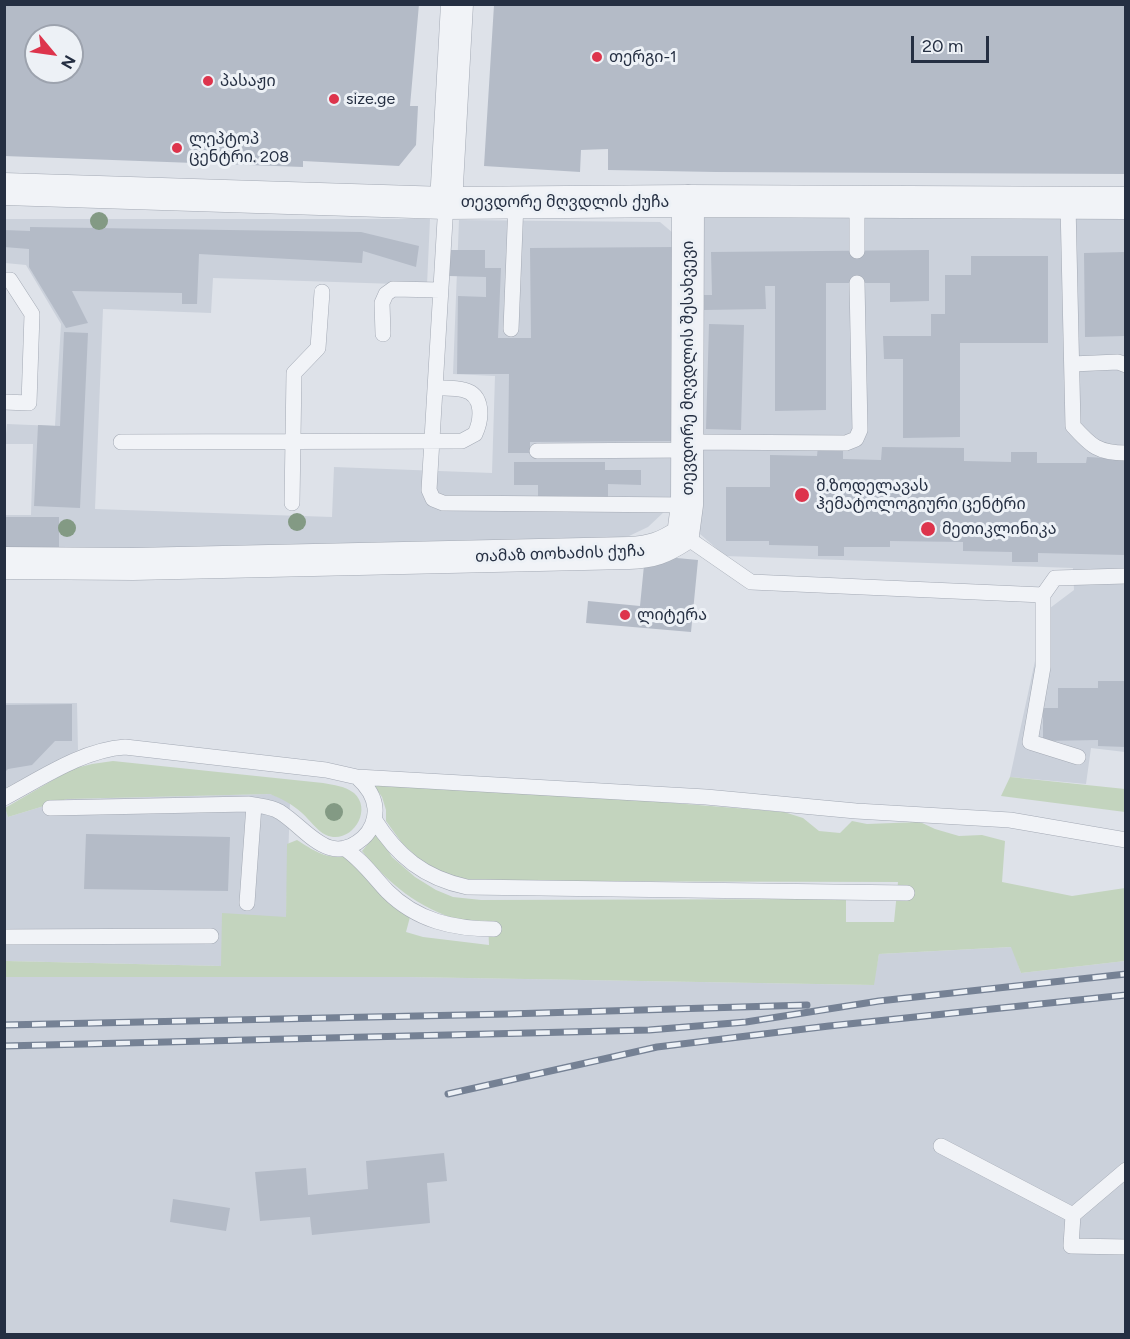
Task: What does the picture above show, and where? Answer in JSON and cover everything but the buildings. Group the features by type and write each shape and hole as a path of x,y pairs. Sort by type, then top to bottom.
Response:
{"street":[{"path":"446,203 457,4"},
{"name":"თევდორე მღვდლის ქუჩა","path":"4,189 446,203 688,201 1125,203"},
{"name":"თევდორე მღვდლის შესახვევი","path":"685,520 688,446 688,201"},
{"name":"თამაზ თოხაძის ქუჩა","path":"4,563 145,564 629,554 651,552 685,520"}],"lane":[{"path":"511,329 516,202"},
{"path":"446,203 429,490 433,499 443,503 685,520 751,582 1043,595"},
{"path":"856,203 857,250"},
{"path":"1068,204 1073,426 1091,446 1107,453 1125,453"},
{"path":"4,280 10,280 32,314 29,403 4,402"},
{"path":"537,452 846,443 856,439 860,430 857,283"},
{"path":"383,334 382,303 386,294 393,289 440,290"},
{"path":"292,503 294,373 318,348 322,292"},
{"path":"1072,364 1118,362 1125,365"},
{"path":"121,442 462,441 475,434 481,413 478,401 472,394 465,390 435,388"},
{"path":"1078,757 1030,742 1043,667 1043,595 1055,578 1125,576"},
{"path":"4,798 74,761 108,748 125,747 326,770 357,777 706,798 856,811 1010,820 1125,840"},
{"path":"50,808 266,806 279,811 318,844 331,848 344,848 356,844 366,835 376,810 367,786 357,777"},
{"path":"247,903 254,805"},
{"path":"374,819 399,853 428,875 446,883 467,887 907,893"},
{"path":"344,848 356,856 389,893 403,904 450,926 463,929 494,929"},
{"path":"4,937 211,936"},
{"path":"941,1146 1073,1215"},
{"path":"1125,1170 1073,1215 1071,1246 1125,1247"}],"shaded area":[{"path":"1125,215 1125,752 1091,748 1086,784 1010,777 1035,661 1038,617 1074,590 1073,568 725,556 692,527 697,223 705,217"},
{"path":"4,219 430,219 427,285 213,278 211,313 103,309 95,509 332,517 334,467 492,473 495,376 453,374 459,220 660,222 673,233 675,494 665,511 648,527 629,536 606,540 5,560 5,515 31,515 33,444 5,444 7,424 55,426 61,324 26,265 5,263"},
{"path":"5,703 77,703 78,750 5,788"},
{"path":"270,794 290,803 286,917 221,966 7,961 5,976 409,977 873,985 879,954 1012,947 1021,973 1125,961 1125,1334 5,1334 4,804 8,817 67,799"}],"green space":[{"path":"113,761 335,785 354,793 360,800 360,817 351,831 343,836 326,835 294,807 270,794 67,799 8,817 5,808 72,769"},
{"path":"1010,777 1125,789 1125,812 1001,796"},
{"path":"373,784 575,795 784,812 803,818 819,831 840,833 852,821 867,824 920,822 959,836 982,835 1005,841 1002,882 1072,896 1125,888 1125,961 1021,973 1011,947 879,954 874,985 409,977 5,977 6,961 221,966 222,913 286,917 287,844 297,840 320,853 347,857 396,909 410,917 406,932 423,937 489,945 488,921 460,920 431,909 405,893 383,874 362,851 377,833 392,857 415,877 453,897 481,900 846,899 846,922 894,922 898,882 468,881 441,875 422,862 402,843 386,821 386,810 382,797"}],"railway":[{"path":"4,1046 649,1030 746,1022 879,1001 1126,974"},
{"path":"448,1094 657,1047 829,1026 1126,995"},
{"path":"4,1025 807,1005"}],"place":[{"name":"თერგი-1","path":"597,57"},
{"name":"პასაჟი","path":"208,81"},
{"name":"size.ge","path":"334,99"},
{"name":"ლეპტოპ ცენტრი. 208","path":"177,148"},
{"name":"მ.ზოდელავას ჰემატოლოგიური ცენტრი","path":"802,495"},
{"name":"მეთიკლინიკა","path":"928,529"},
{"name":"ლიტერა","path":"625,615"}]}
